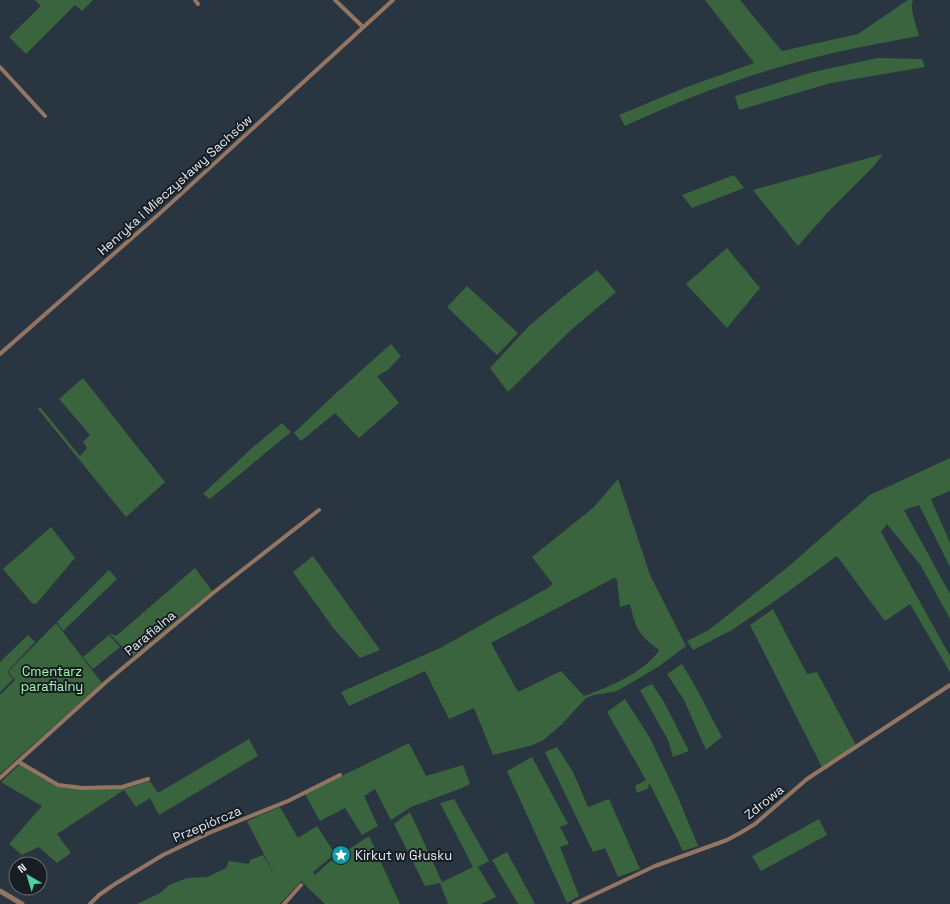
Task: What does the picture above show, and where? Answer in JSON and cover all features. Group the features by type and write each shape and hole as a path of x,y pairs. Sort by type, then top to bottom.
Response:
{"street":[{"path":"335,0 362,28"},
{"name":"Henryka i Mieczysławy Sachsów","path":"0,354 145,227 393,0"},
{"path":"0,67 46,116"},
{"name":"Parafialna","path":"0,778 106,682 213,593 319,510"},
{"name":"Zdrowa","path":"574,904 655,866 727,840 740,833 755,824 807,779 950,685"},
{"path":"19,762 58,786 83,788 122,787 148,779"},
{"name":"Przepiórcza","path":"90,904 99,895 163,855 209,833 288,801 340,775"},
{"path":"284,904 301,885"},
{"path":"0,891 22,904"}],"green space":[{"path":"35,0 93,0 82,11 75,5 26,54 9,37 41,6"},
{"path":"705,0 740,0 782,51 858,34 908,0 913,0 912,8 919,36 836,52 762,72 670,106 625,126 619,115 684,88 754,63"},
{"path":"878,58 922,59 925,67 831,83 739,110 735,96 813,72"},
{"path":"883,154 873,167 829,211 798,246 753,190"},
{"path":"734,175 744,188 692,208 682,195"},
{"path":"727,248 760,288 727,328 686,284"},
{"path":"597,270 616,292 571,330 508,392 490,368 529,326"},
{"path":"467,286 518,333 497,355 447,307"},
{"path":"391,344 401,356 388,370 377,376 399,403 359,438 335,413 301,441 294,433"},
{"path":"83,378 165,482 126,517 38,409 40,407 80,456 87,448 83,442 90,435 59,399"},
{"path":"282,423 291,432 210,499 203,494 253,447"},
{"path":"950,458 950,491 931,499 950,543 950,567 919,505 904,510 950,594 950,619 921,566 887,524 881,532 950,656 950,672 910,604 885,621 837,556 732,630 693,650 687,641 709,630 789,566 870,495"},
{"path":"618,479 650,575 686,646 658,667 617,691 586,698 562,724 545,739 533,745 493,755 474,708 449,719 425,671 349,706 341,692 440,648 553,584 532,557 594,507","holes":["614,578 617,579 620,607 630,604 636,625 642,635 659,650 653,658 626,678 584,696 561,671 518,692 491,643"]},
{"path":"51,527 75,558 36,604 32,603 3,569"},
{"path":"313,556 380,650 360,658 334,629 293,572"},
{"path":"195,568 212,591 132,657 109,633 116,636"},
{"path":"109,570 117,579 63,631 57,622"},
{"path":"773,609 807,674 817,672 857,747 823,769 750,625"},
{"name":"Cmentarz parafialny","path":"56,623 102,683 0,774 0,695 15,680 8,672"},
{"path":"28,635 35,642 7,672 13,679 0,692 0,662"},
{"path":"109,635 120,647 93,669 83,657"},
{"path":"682,664 722,737 706,750 684,700 667,674"},
{"path":"652,684 664,702 689,751 673,757 668,740 640,690"},
{"path":"625,699 650,738 677,795 698,846 683,851 650,784 648,785 649,788 637,793 635,786 646,780 607,712"},
{"path":"249,739 258,756 159,815 150,798 136,807 124,790 57,834 71,853 57,863 39,847 22,855 9,844 42,806 1,782 20,764 57,787 124,789 150,781 158,793"},
{"path":"409,743 426,776 463,765 470,784 411,807 391,820 375,789 364,796 378,826 362,835 345,808 320,821 305,794"},
{"path":"557,747 573,772 588,807 609,799 640,869 618,877 605,848 593,852 545,752"},
{"path":"532,757 568,824 560,827 569,844 560,847 579,896 567,903 507,771"},
{"path":"454,799 489,861 478,867 496,897 481,904 448,904 440,883 425,886 394,824 410,812 442,882 473,867 440,803"},
{"path":"280,807 298,838 317,826 335,854 313,872 315,875 328,863 369,836 400,904 325,904 301,881 280,904 137,904 160,893 169,885 187,878 207,877 226,868 229,861 249,864 250,860 263,855 275,876 247,821"},
{"path":"819,819 827,835 761,871 752,856"},
{"path":"507,852 535,904 518,904 492,860"}],"place":[{"name":"Kirkut w Głusku","path":"341,855"}]}
